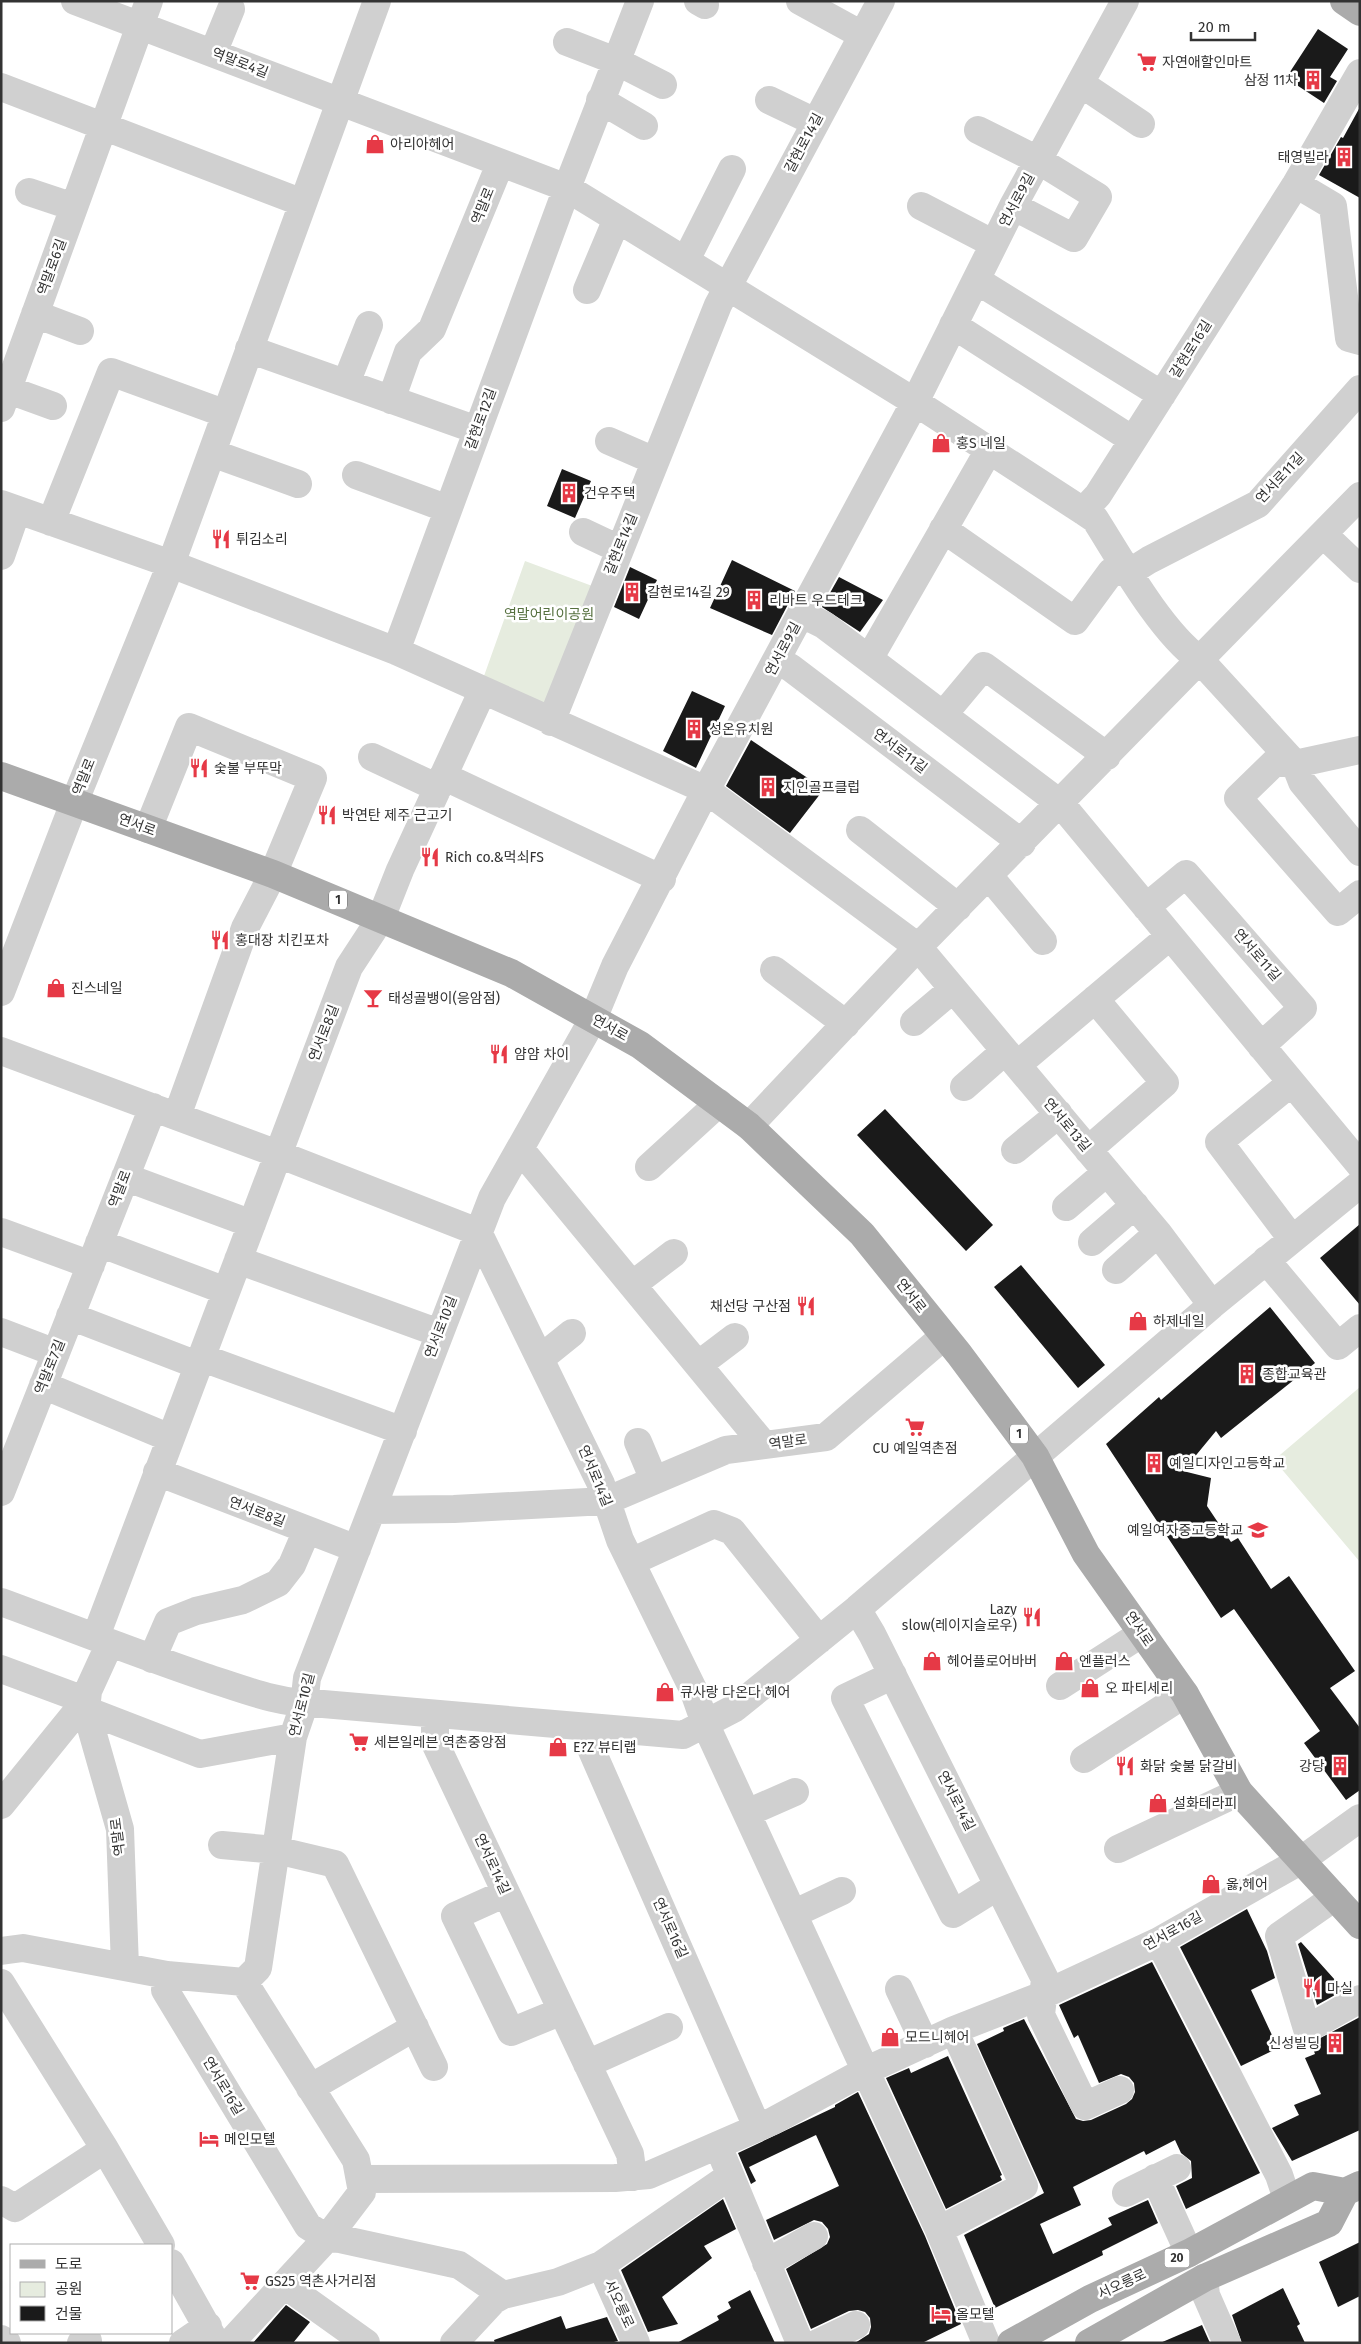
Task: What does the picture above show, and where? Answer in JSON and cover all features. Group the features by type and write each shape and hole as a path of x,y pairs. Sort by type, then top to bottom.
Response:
{"main road":[{"path":"1344,1 1360,12"},
{"name":"연서로","path":"1,776 272,874 511,973 640,1045 749,1126 862,1234 959,1354 1035,1456 1086,1554 1184,1694 1239,1792 1360,1925"},
{"name":"서오릉로","path":"1011,2343 1090,2299 1189,2253 1313,2186 1352,2188"},
{"name":"서오릉로","path":"1089,2343 1115,2336 1204,2278 1329,2223 1352,2188"}],"street":[{"name":"역말로4길","path":"75,1 145,13 214,52 340,101"},
{"name":"역말로","path":"1,992 74,803 171,564 377,1"},
{"path":"800,1 862,35"},
{"name":"갈현로14길","path":"551,722 619,549 728,285 881,1"},
{"name":"연서로9길","path":"593,1019 615,966 662,879 706,790 915,402 1013,206 1125,1"},
{"name":"갈현로12길","path":"396,651 567,188 616,61 632,4"},
{"path":"214,52 231,9"},
{"name":"역말로6길","path":"3,398 145,13"},
{"path":"567,42 616,61 663,85"},
{"name":"갈현로16길","path":"1083,512 1098,495 1296,184 1360,74"},
{"path":"1080,82 1141,124"},
{"path":"1,87 303,203"},
{"path":"600,100 644,126"},
{"path":"769,100 815,122"},
{"path":"340,101 500,164 567,188 728,285 915,402 1095,519 1185,649 1199,660 1295,764 1302,782 1360,852"},
{"path":"978,130 1038,160 1098,197 1074,238 1013,206"},
{"name":"역말로","path":"391,400 408,352 432,329 500,164"},
{"path":"686,260 732,169"},
{"path":"1296,184 1333,206 1349,338 1360,341"},
{"path":"29,192 74,207"},
{"path":"922,206 994,244"},
{"path":"587,290 617,219"},
{"path":"976,280 1162,395"},
{"path":"35,314 80,331"},
{"path":"953,324 1133,440"},
{"path":"346,383 369,325"},
{"path":"249,348 477,430"},
{"path":"51,522 111,372 226,414"},
{"name":"연서로11길","path":"943,529 1075,621 1111,572 1130,572 1149,560 1258,504 1360,389"},
{"path":"3,398 20,394 53,406"},
{"path":"609,441 655,461"},
{"path":"869,659 989,450"},
{"path":"212,453 298,484"},
{"path":"356,475 448,509"},
{"path":"749,1126 918,947 1061,804 1360,496"},
{"path":"1,556 9,507 171,564 396,651 482,692 706,790 918,947"},
{"path":"583,532 619,549"},
{"path":"1323,534 1360,569"},
{"path":"802,614 824,625 1061,804 1360,1165"},
{"name":"연서로11길","path":"777,660 791,668 1022,843"},
{"path":"943,715 984,666 1107,756"},
{"name":"연서로8길","path":"103,1640 157,1472 349,967 381,918 400,870 482,692"},
{"path":"148,829 166,779 189,727 313,778 272,874 245,928 165,1111"},
{"path":"1360,750 1295,764 1275,762 1238,798 1338,912 1360,894"},
{"path":"372,757 440,782 662,879"},
{"path":"860,830 958,907"},
{"name":"연서로11길","path":"1146,907 1186,874 1303,1008 1261,1046"},
{"path":"989,876 1043,941"},
{"path":"964,1086 1011,1058 1095,999 1170,936"},
{"name":"연서로13길","path":"918,947 1158,1233 1212,1305"},
{"path":"774,970 846,1024"},
{"path":"914,1022 953,989"},
{"path":"1088,1150 1165,1083 1095,999"},
{"name":"연서로10길","path":"244,1982 258,1968 293,1737 304,1705 306,1678 373,1510 492,1198 593,1019"},
{"path":"1,1051 165,1111 478,1232"},
{"path":"1291,1083 1219,1142 1292,1239"},
{"path":"649,1167 718,1103"},
{"name":"역말로","path":"95,1254 125,1177 165,1111"},
{"path":"1015,1150 1058,1114"},
{"path":"520,1149 764,1445"},
{"path":"1066,1207 1107,1172"},
{"path":"125,1177 252,1224"},
{"path":"1,1602 152,1659 276,1701 304,1705 323,1704 683,1735 735,1708 857,1609 1212,1305 1360,1184"},
{"path":"1092,1242 1135,1205"},
{"path":"1,1232 95,1254 226,1292"},
{"name":"연서로14길","path":"478,1232 601,1484 620,1540 693,1689 705,1723"},
{"path":"1116,1270 1158,1233"},
{"path":"632,1285 674,1253"},
{"name":"역말로7길","path":"1,1492 95,1254"},
{"path":"238,1260 439,1333"},
{"path":"1266,1260 1338,1346 1360,1328"},
{"path":"70,1316 186,1361 211,1361 403,1431"},
{"path":"1,1332 56,1353"},
{"path":"541,1358 572,1334"},
{"path":"698,1366 735,1337"},
{"name":"역말로","path":"606,1501 726,1450 826,1437 944,1337"},
{"path":"43,1385 170,1438"},
{"path":"638,1442 654,1480"},
{"name":"연서로8길","path":"157,1472 357,1549"},
{"path":"373,1510 454,1509 606,1501"},
{"path":"631,1562 714,1524 732,1531 818,1640"},
{"path":"152,1659 168,1622 196,1611 243,1600 278,1583 292,1565 307,1530"},
{"name":"연서로14길","path":"857,1609 893,1675 1045,1979 1043,1995"},
{"path":"1060,1686 1142,1634"},
{"name":"역말로","path":"103,1640 88,1691 86,1710 120,1829 125,1967"},
{"path":"1,1669 79,1698 86,1710 200,1754 293,1737"},
{"path":"893,1675 845,1698 953,1914 998,1886"},
{"path":"1084,1759 1184,1694"},
{"path":"1,1805 74,1715 86,1710"},
{"name":"연서로14길","path":"435,1714 435,1743 587,2064"},
{"path":"705,1723 939,2230 986,2343"},
{"name":"연서로16길","path":"587,1726 589,1744 758,2128"},
{"path":"747,1813 795,1792"},
{"path":"1118,1849 1239,1792"},
{"name":"연서로16길","path":"361,2179 634,2177 649,2175 758,2128 865,2071 954,2030 1043,1995 1158,1941 1300,1861 1360,1818"},
{"path":"222,1845 276,1850 335,1864 434,2067"},
{"path":"793,1914 842,1891"},
{"path":"506,1893 455,1916 511,2032 562,2011"},
{"path":"1335,1897 1279,1936 1307,2029 1360,1999"},
{"path":"1158,1941 1278,2175 1287,2199"},
{"path":"1,1951 23,1948 167,1975 244,1982 356,2160 362,2192 327,2238 230,2343"},
{"name":"연서로16길","path":"167,1975 165,1990 308,2226 327,2238 340,2239 459,2265 503,2295"},
{"path":"1,1983 105,2149 160,2244"},
{"path":"899,1989 925,2044"},
{"path":"1043,1995 1041,2015 1085,2106 1120,2090"},
{"path":"310,2088 415,2027"},
{"path":"634,2177 630,2154 587,2064 670,2027"},
{"path":"939,2230 1024,2186 954,2030"},
{"path":"718,2145 800,2343"},
{"path":"1,2200 14,2208 105,2149"},
{"path":"1126,2193 1166,2173 1189,2253"},
{"path":"454,2343 494,2300 503,2295 558,2282 601,2265 730,2176"},
{"path":"766,2263 814,2236"},
{"path":"172,2265 212,2335 183,2343"},
{"name":"서오릉로","path":"601,2265 637,2335"},
{"path":"1204,2278 1206,2296 1227,2343"},
{"path":"285,2285 366,2343"},
{"path":"818,2343 856,2325"},
{"path":"1,2339 7,2343"}],"green space":[{"name":"역말어린이공원","path":"525,561 603,590 548,720 479,690"},
{"path":"1360,1387 1360,1562 1274,1460"}],"building":[{"path":"1318,29 1348,49 1330,77 1337,81 1324,103 1286,78"},
{"name":"태영빌라","path":"1360,107 1360,198 1319,175"},
{"name":"건우주택","path":"562,469 591,481 575,518 547,506"},
{"name":"리바트 우드테크","path":"732,560 795,591 772,635 710,608"},
{"name":"갈현로14길 29","path":"630,567 657,580 639,619 614,607"},
{"path":"839,577 883,600 860,632 822,607"},
{"name":"성온유치원","path":"692,691 725,706 696,768 663,751"},
{"name":"지인골프클럽","path":"751,740 824,789 790,833 726,786"},
{"path":"885,1109 993,1225 966,1251 857,1135"},
{"path":"1360,1224 1360,1305 1320,1258"},
{"path":"1021,1265 1105,1365 1078,1388 994,1287"},
{"path":"1270,1307 1315,1363 1221,1438 1216,1431 1183,1471 1211,1478 1207,1506 1231,1542 1238,1538 1271,1589 1289,1576 1355,1671 1330,1688 1360,1728 1360,1790 1346,1800 1304,1743 1320,1731 1234,1609 1221,1618 1106,1444 1159,1397 1161,1400"},
{"path":"1247,1909 1267,1951 1275,1978 1251,1990 1278,2048 1241,2066 1180,1947"},
{"path":"1301,1942 1344,1990 1317,2005 1298,1944"},
{"path":"1152,1962 1260,2173 1186,2209 1176,2186 1192,2178 1191,2161 1181,2153 1175,2140 1146,2155 1144,2151 1073,2187 1081,2205 1040,2224 1053,2254 1112,2225 1108,2218 1148,2200 1158,2223 1102,2251 1103,2255 995,2308 964,2235 1044,2193 977,2044 1004,2031 1003,2028 1024,2019 1076,2119 1083,2121 1091,2120 1126,2104 1132,2099 1135,2092 1134,2083 1129,2077 1121,2074 1099,2083 1078,2035 1074,2038 1059,2005"},
{"path":"1360,2017 1360,2130 1292,2161 1272,2128 1299,2115 1294,2105 1321,2094 1305,2058 1315,2054 1311,2043"},
{"path":"948,2056 1002,2175 1000,2176 1002,2180 946,2209 886,2078 909,2068 911,2073"},
{"path":"858,2092 925,2236 961,2324 922,2343 855,2343 869,2334 871,2327 870,2318 865,2312 858,2310 849,2311 811,2329 786,2269 827,2244 830,2237 828,2229 822,2222 814,2220 774,2240 766,2220 839,2186 816,2135 749,2167 756,2181 751,2184 738,2153 835,2107 835,2105"},
{"path":"723,2199 736,2229 704,2246 712,2258 662,2297 678,2324 648,2332 621,2270"},
{"path":"1360,2242 1360,2296 1338,2307 1319,2262"},
{"path":"1283,2288 1300,2324 1297,2326 1305,2343 1242,2343 1232,2315"},
{"path":"750,2290 775,2343 677,2343 719,2320 717,2316 731,2308 728,2302"},
{"path":"286,2305 310,2322 293,2343 253,2343"},
{"path":"561,2316 566,2329 607,2317 618,2341 610,2343 495,2343 494,2340"},
{"path":"1202,2325 1210,2343 1160,2343"}],"place":[{"name":"자연애할인마트","path":"1147,62"},
{"name":"삼정 11차","path":"1313,80"},
{"name":"아리아헤어","path":"375,144"},
{"name":"태영빌라","path":"1344,157"},
{"name":"홍S 네일","path":"941,443"},
{"name":"건우주택","path":"569,493"},
{"name":"튀김소리","path":"221,539"},
{"name":"갈현로14길 29","path":"632,592"},
{"name":"리바트 우드테크","path":"754,600"},
{"name":"성온유치원","path":"694,729"},
{"name":"숯불 부뚜막","path":"199,768"},
{"name":"지인골프클럽","path":"768,787"},
{"name":"박연탄 제주 근고기","path":"327,815"},
{"name":"Rich co.&먹쇠FS","path":"430,857"},
{"name":"홍대장 치킨포차","path":"220,940"},
{"name":"진스네일","path":"56,988"},
{"name":"태성골뱅이(응암점)","path":"373,998"},
{"name":"얌얌 차이","path":"499,1054"},
{"name":"채선당 구산점","path":"806,1306"},
{"name":"하제네일","path":"1138,1321"},
{"name":"종합교육관","path":"1247,1374"},
{"name":"CU 예일역촌점","path":"915,1427"},
{"name":"예일디자인고등학교","path":"1154,1463"},
{"name":"예일여자중고등학교","path":"1258,1530"},
{"name":"Lazy slow(레이지슬로우)","path":"1032,1617"},
{"name":"헤어플로어바버","path":"932,1661"},
{"name":"엔플러스","path":"1064,1661"},
{"name":"오 파티세리","path":"1090,1688"},
{"name":"큐사랑 다온다 헤어","path":"665,1692"},
{"name":"세븐일레븐 역촌중앙점","path":"359,1742"},
{"name":"E?Z 뷰티랩","path":"558,1747"},
{"name":"화닭 숯불 닭갈비","path":"1125,1766"},
{"name":"강당","path":"1340,1766"},
{"name":"설화테라피","path":"1158,1803"},
{"name":"옳,헤어","path":"1211,1884"},
{"name":"마실","path":"1312,1988"},
{"name":"모드니헤어","path":"890,2037"},
{"name":"신성빌딩","path":"1335,2043"},
{"name":"메인모텔","path":"209,2139"},
{"name":"GS25 역촌사거리점","path":"250,2281"},
{"name":"올모텔","path":"941,2314"}]}
